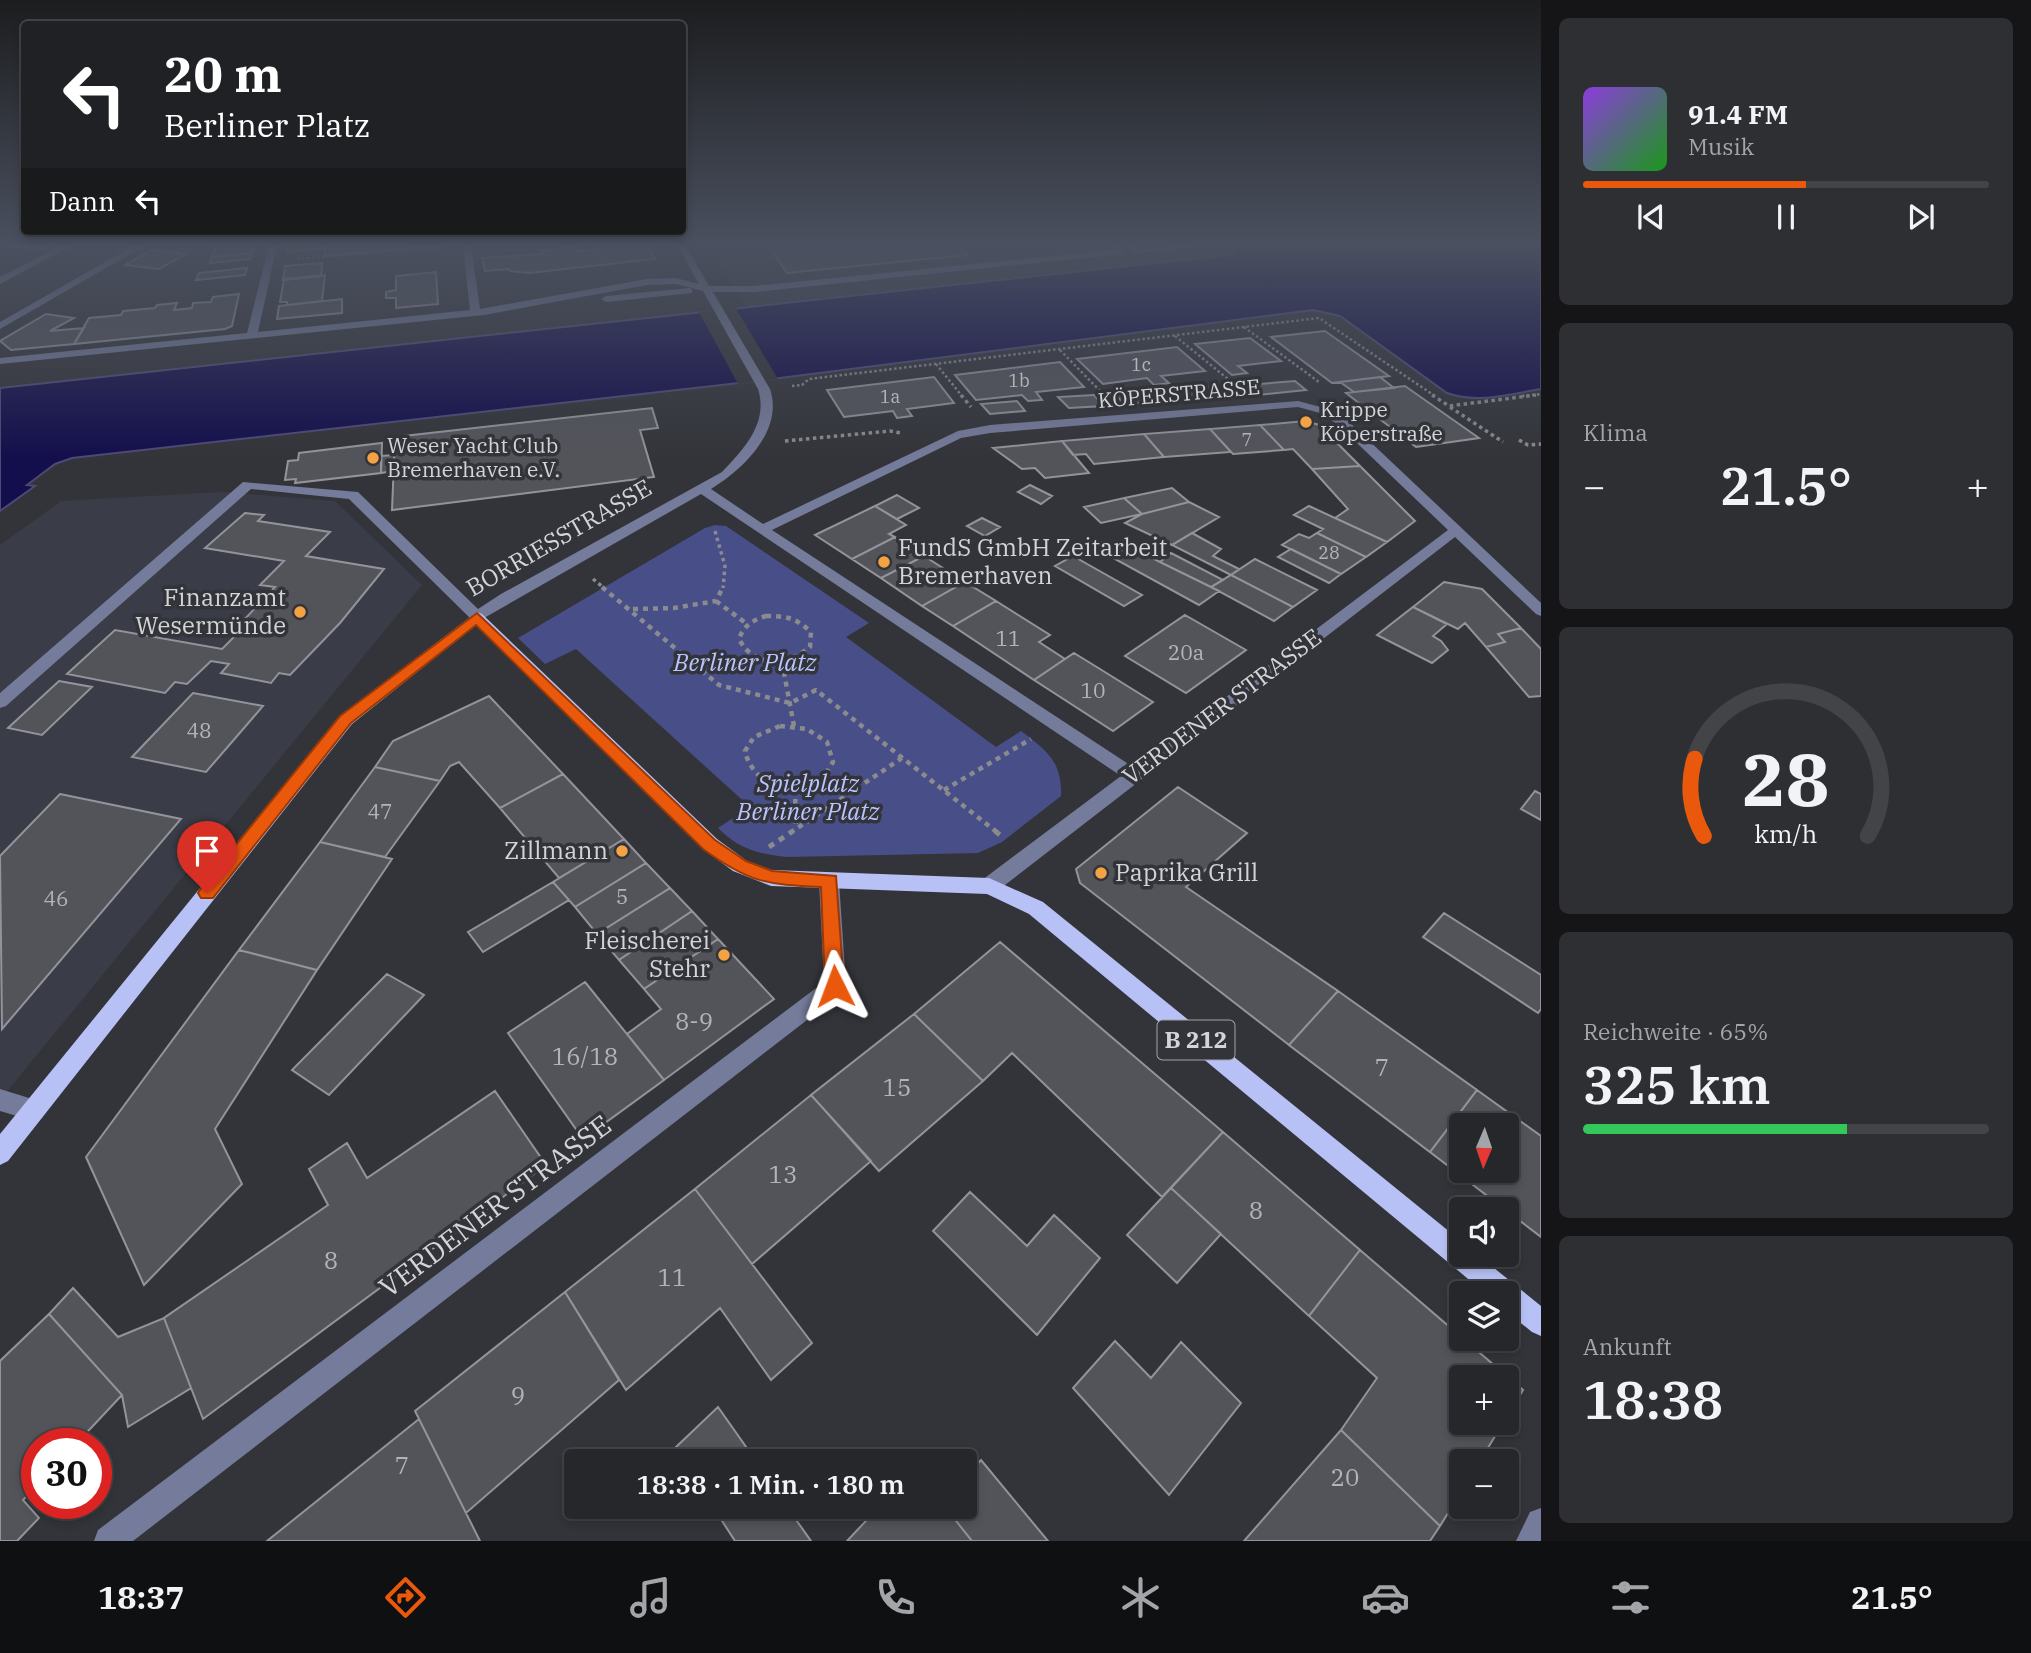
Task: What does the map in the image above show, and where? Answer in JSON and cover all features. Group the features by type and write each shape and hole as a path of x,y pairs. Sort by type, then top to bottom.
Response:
{"main road":[{"name":"B 212","path":"477,617 709,844 740,866 771,878 989,886 1036,908 1490,1281"},
{"name":"BORRIESSTRASSE","path":"0,1153 346,720 477,617"},
{"name":"B 212","path":"1519,1305 1541,1323"}],"street":[{"path":"0,326 16,317"},
{"path":"252,335 256,317"},
{"path":"0,361 435,317"},
{"path":"723,317 762,385"},
{"name":"BORRIESSTRASSE","path":"477,617 506,597 726,475 763,428 768,401 762,385"},
{"name":"KÖPERSTRASSE","path":"763,529 938,443 990,429 1298,404 1324,411 1341,421 1539,608"},
{"path":"0,702 248,485 353,495 477,617"},
{"path":"702,489 1132,775"},
{"name":"VERDENER STRASSE","path":"989,886 1456,530"},
{"name":"VERDENER STRASSE","path":"109,1541 835,986 829,881"},
{"path":"0,1101 34,1110"},
{"path":"1531,1541 1541,1522"}],"path":[{"path":"762,385 802,385 809,379 1319,318 1503,442"},
{"path":"1244,327 1321,384"},
{"path":"1174,336 1262,407"},
{"path":"1059,349 1127,418"},
{"path":"936,364 990,429"},
{"path":"1449,406 1541,394"},
{"path":"756,440 808,441 890,430 938,443"},
{"path":"1519,440 1528,445 1541,444"},
{"path":"702,489 727,572 725,587 716,601"},
{"path":"570,561 632,609 719,685 790,703 816,690 1027,855"},
{"path":"632,609 674,608 716,601 747,624"},
{"path":"777,615 788,616 806,625 811,632 810,647 794,659 782,662 769,662 748,653 739,639 747,624 765,616 777,615"},
{"path":"782,662 794,726"},
{"path":"944,790 1056,724"},
{"path":"794,726 818,734 832,751 833,762 820,780 794,789 765,784 746,766 744,756 755,736 766,729 794,726"},
{"path":"740,866 902,758"},
{"path":"794,789 796,828"}],"shaded area":[{"path":"657,317 1259,317 757,381 72,458 55,464 27,485 35,486 0,511 0,388"},
{"path":"1341,317 1541,317 1541,389 1482,398 1447,393"},
{"path":"221,492 335,501 422,585 0,1100 0,545 61,501"}],"green space":[{"name":"Berliner Platz","path":"726,526 869,623 846,637 996,747 1021,731 1030,738 1056,765 1061,796 1002,842 978,853 787,857 750,849 726,835 718,828 750,807 576,649 545,664 518,638 705,528"}],"pier":[{"path":"702,317 741,317 778,379 738,384"}],"building":[{"path":"41,317 74,318 50,331 84,328 74,344 11,350 0,341"},
{"path":"234,317 232,326 225,329 74,344 89,318"},
{"path":"1325,331 1389,376 1332,383 1271,337"},
{"path":"1250,338 1281,361 1238,366 1247,373 1232,375 1195,344"},
{"path":"1177,347 1205,371 1161,376 1169,383 1154,385 1147,378 1103,384 1077,359"},
{"path":"1060,362 1084,387 1036,392 1042,400 1028,401 1022,395 976,400 955,375"},
{"path":"934,377 954,403 907,409 912,416 897,418 893,411 844,417 827,390"},
{"path":"1380,377 1394,388 1354,392 1340,382"},
{"path":"1295,381 1306,390 1258,395 1247,385"},
{"path":"1226,386 1236,396 1194,400 1182,389"},
{"path":"1405,386 1479,438 1416,447 1346,393"},
{"path":"1156,391 1167,401 1125,404 1114,394"},
{"path":"1094,395 1104,406 1069,408 1058,397"},
{"path":"1017,401 1025,411 990,414 981,404"},
{"path":"652,408 658,428 640,430 654,477 392,510 395,437"},
{"path":"1306,421 1319,425 1360,466 1312,469 1293,449 1284,450 1260,425"},
{"path":"1260,425 1284,450 1233,454 1210,429"},
{"path":"1210,429 1231,452 1164,457 1144,434"},
{"path":"1144,434 1164,457 1094,464 1086,454 1073,455 1062,441"},
{"path":"1062,441 1089,473 1045,478 1035,468 1022,469 993,448"},
{"path":"382,443 381,473 295,483 296,479 285,480 288,461 298,460 299,453"},
{"path":"394,455 394,471 381,473 381,456"},
{"path":"1360,466 1415,521 1387,542 1335,518 1348,509 1312,469"},
{"path":"1030,485 1052,496 1041,504 1018,492"},
{"path":"1172,488 1189,502 1142,514 1124,498"},
{"path":"897,495 919,508 897,519 875,506"},
{"path":"1124,498 1142,514 1101,523 1084,507"},
{"path":"1189,502 1219,517 1172,545 1125,523 1142,514"},
{"path":"875,506 906,525 889,534 895,537 852,559 815,535"},
{"path":"1309,506 1387,542 1366,557 1317,533 1323,529 1294,515"},
{"name":"Finanzamt Wesermünde","path":"245,513 264,515 258,521 330,532 306,556 384,569 340,623 290,675 279,673 271,683 221,673 229,664 211,661 187,684 175,682 165,693 67,674 115,630 222,649 247,624 241,623 275,587 260,585 284,561 205,548"},
{"path":"982,518 1000,527 985,536 967,526"},
{"path":"1192,533 1221,549 1213,556 1239,569 1231,575 1172,545"},
{"path":"1317,533 1366,557 1341,574 1282,545 1299,534 1309,538"},
{"path":"895,537 924,556 881,578 852,559"},
{"path":"1122,542 1219,591 1199,605 1104,553"},
{"path":"1291,549 1341,574 1329,583 1278,557"},
{"path":"1171,553 1223,580 1211,587 1160,562"},
{"path":"924,556 965,582 922,606 881,578"},
{"path":"1073,556 1142,595 1124,606 1055,566"},
{"path":"1255,559 1317,590 1293,607 1231,575"},
{"path":"1231,575 1293,607 1274,621 1211,587"},
{"path":"965,582 996,601 953,626 922,606"},
{"path":"1444,582 1482,589 1521,628 1498,634 1505,642 1486,647 1465,623 1458,629 1413,607"},
{"path":"996,601 1050,635 1039,642 1065,659 1034,680 953,626"},
{"path":"1413,607 1447,624 1433,636 1448,650 1432,663 1377,635"},
{"path":"1185,615 1246,650 1186,693 1125,656"},
{"path":"1521,628 1541,649 1541,696 1529,697 1486,647 1505,642 1498,634"},
{"path":"1074,653 1153,702 1113,731 1034,680"},
{"path":"59,681 92,687 42,735 8,728"},
{"path":"193,693 263,706 206,772 132,757"},
{"path":"489,696 563,774 500,808 459,762 450,766 440,781 375,767 393,741"},
{"path":"375,767 440,781 385,857 320,842"},
{"path":"563,774 624,839 559,878 500,808"},
{"path":"1178,787 1247,833 1186,887 1338,991 1289,1045 1080,883 1076,869"},
{"path":"1535,791 1541,794 1541,820 1521,809"},
{"path":"60,794 181,819 2,1029 0,856"},
{"path":"624,839 646,863 575,907 553,882"},
{"path":"320,842 392,859 317,970 239,950"},
{"path":"646,863 670,888 597,934 575,907"},
{"path":"553,882 569,900 483,952 468,932"},
{"path":"670,888 692,911 619,960 597,934"},
{"path":"692,911 718,939 644,989 619,960"},
{"path":"1444,913 1541,975 1541,1009 1538,1013 1423,937"},
{"path":"718,939 774,999 664,1080 627,1034 661,1009 644,989"},
{"path":"1000,942 1223,1132 1162,1197 1012,1053 983,1081 914,1014"},
{"path":"239,950 317,970 215,1129 242,1184 144,1285 86,1157"},
{"path":"387,974 424,995 329,1095 292,1070"},
{"path":"585,982 664,1080 583,1139 508,1033"},
{"path":"1338,991 1477,1090 1460,1113 1449,1113 1449,1127 1430,1152 1289,1045"},
{"path":"914,1014 983,1081 879,1171 811,1095"},
{"path":"1477,1090 1509,1113 1460,1113"},
{"path":"495,1091 546,1165 203,1419 164,1318 328,1205 309,1169 347,1143 367,1178"},
{"path":"811,1095 871,1161 752,1264 695,1189"},
{"path":"1519,1120 1541,1136 1541,1237 1519,1220 1519,1197 1489,1197 1470,1183 1519,1183"},
{"path":"1449,1127 1449,1167 1430,1152"},
{"path":"1223,1132 1360,1250 1309,1316 1171,1188"},
{"path":"1171,1188 1221,1234 1177,1283 1127,1235"},
{"path":"695,1189 812,1343 771,1380 720,1308 626,1390 565,1292"},
{"path":"970,1192 1027,1246 1054,1215 1100,1258 1037,1335 933,1231"},
{"path":"1360,1250 1449,1326 1449,1351 1478,1351 1494,1365 1449,1365 1449,1435 1496,1435 1487,1449 1449,1449 1449,1511 1440,1526 1341,1430 1377,1378 1309,1316"},
{"path":"73,1288 118,1337 164,1318 191,1388 128,1427 122,1395 49,1314"},
{"path":"565,1292 619,1380 466,1513 415,1411"},
{"path":"49,1314 122,1395 91,1428 21,1428 21,1519 38,1519 17,1541 0,1541 0,1361"},
{"path":"1115,1341 1151,1378 1181,1342 1241,1403 1169,1495 1073,1388"},
{"path":"718,1407 748,1449 676,1449"},
{"path":"419,1419 480,1541 267,1541"},
{"path":"1341,1430 1440,1526 1430,1541 1244,1541"},
{"path":"981,1460 1048,1541 972,1541 955,1519 977,1519 977,1464"},
{"path":"721,1519 795,1519 811,1541 735,1541"},
{"path":"868,1519 955,1519 972,1541 847,1541"}],"place":[{"name":"Krippe Köperstraße","path":"1306,422"},
{"name":"Weser Yacht Club Bremerhaven e.V.","path":"373,458"},
{"name":"FundS GmbH Zeitarbeit Bremerhaven","path":"884,562"},
{"name":"Finanzamt Wesermünde","path":"300,612"},
{"name":"Zillmann","path":"622,851"},
{"name":"Paprika Grill","path":"1101,873"},
{"name":"Fleischerei Stehr","path":"724,955"}],"route":[{"path":"207,893 346,720 477,617 709,844 740,866 771,878 829,881 835,986"}],"park label":[{"name":"Spielplatz Berliner Platz","path":"808,798"}]}
